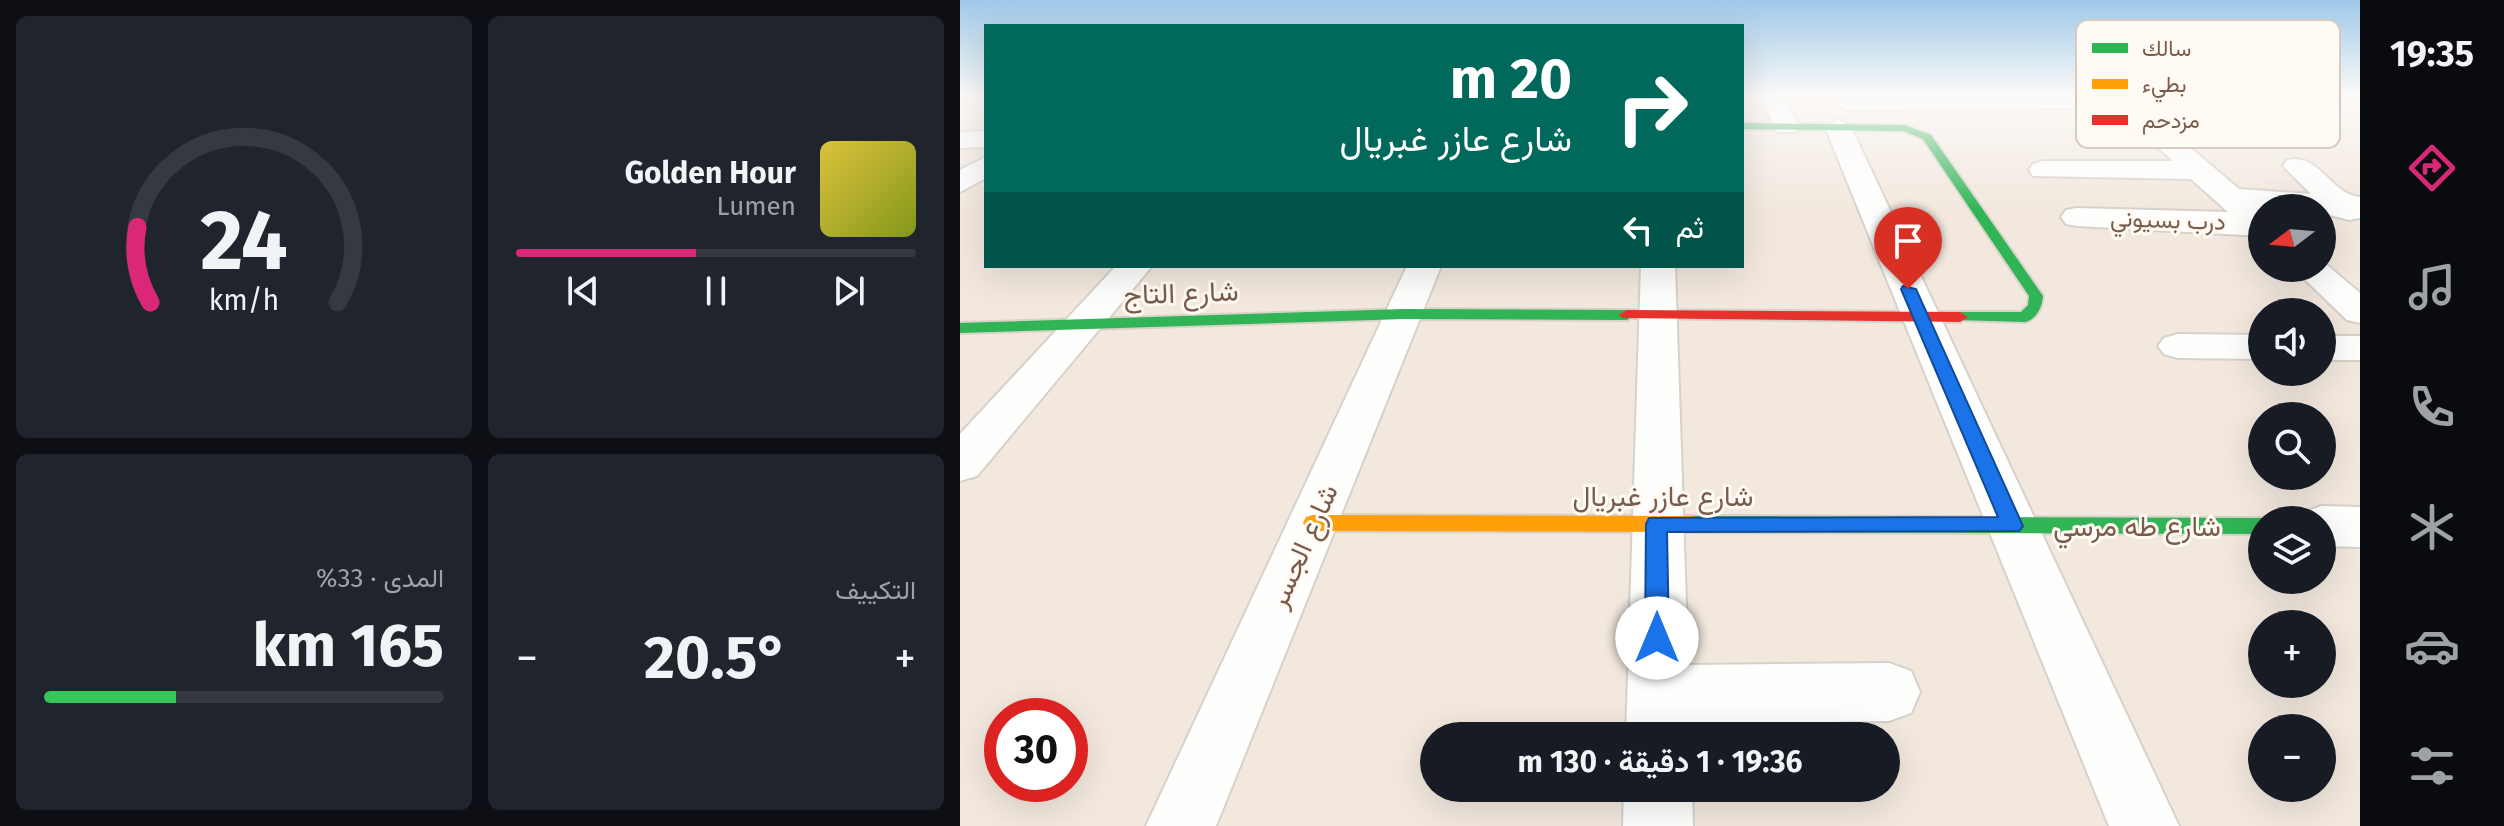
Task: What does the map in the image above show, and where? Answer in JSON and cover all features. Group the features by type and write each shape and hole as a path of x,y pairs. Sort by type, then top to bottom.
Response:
{"street":[{"path":"1849,134 1920,316 2144,826"},
{"name":"شارع التاج","path":"960,328 1404,314 2025,317 2038,302 2035,292 1927,137 1919,134"},
{"path":"960,140 984,139"},
{"path":"2174,148 2248,214"},
{"path":"960,183 984,166"},
{"path":"2297,166 2354,211"},
{"path":"2043,170 2199,170"},
{"path":"2230,198 2354,211"},
{"name":"درب بسيوني","path":"2077,217 2248,224"},
{"path":"960,464 1133,268"},
{"name":"شارع الجسر","path":"1181,826 1423,268"},
{"path":"1658,268 1657,715 1889,692"},
{"path":"2326,282 2360,312"},
{"path":"2178,346 2248,347"},
{"path":"2336,348 2360,348"},
{"name":"شارع عازر غبريال","path":"1313,523 2012,526"},
{"name":"شارع طه مرسي","path":"2012,526 2248,526"},
{"path":"2336,526 2360,527"},
{"path":"1658,802 1658,826"}],"shaded area":[{"path":"960,134 984,134 984,268 1744,268 1744,134 2076,134 2076,148 2340,148 2340,134 2360,134 2360,826 960,826"}],"traffic: fast":[{"path":"1919,134 1927,137 2036,296 2035,306 2025,317 1960,317"},
{"path":"960,328 1404,314 1627,315"},
{"path":"1691,524 2248,526"}],"traffic: slow":[{"path":"1313,523 1691,524"}],"traffic: jam":[{"path":"1627,315 1960,317"}],"route":[{"path":"1657,638 1656,524 2012,526 1908,289"}]}
